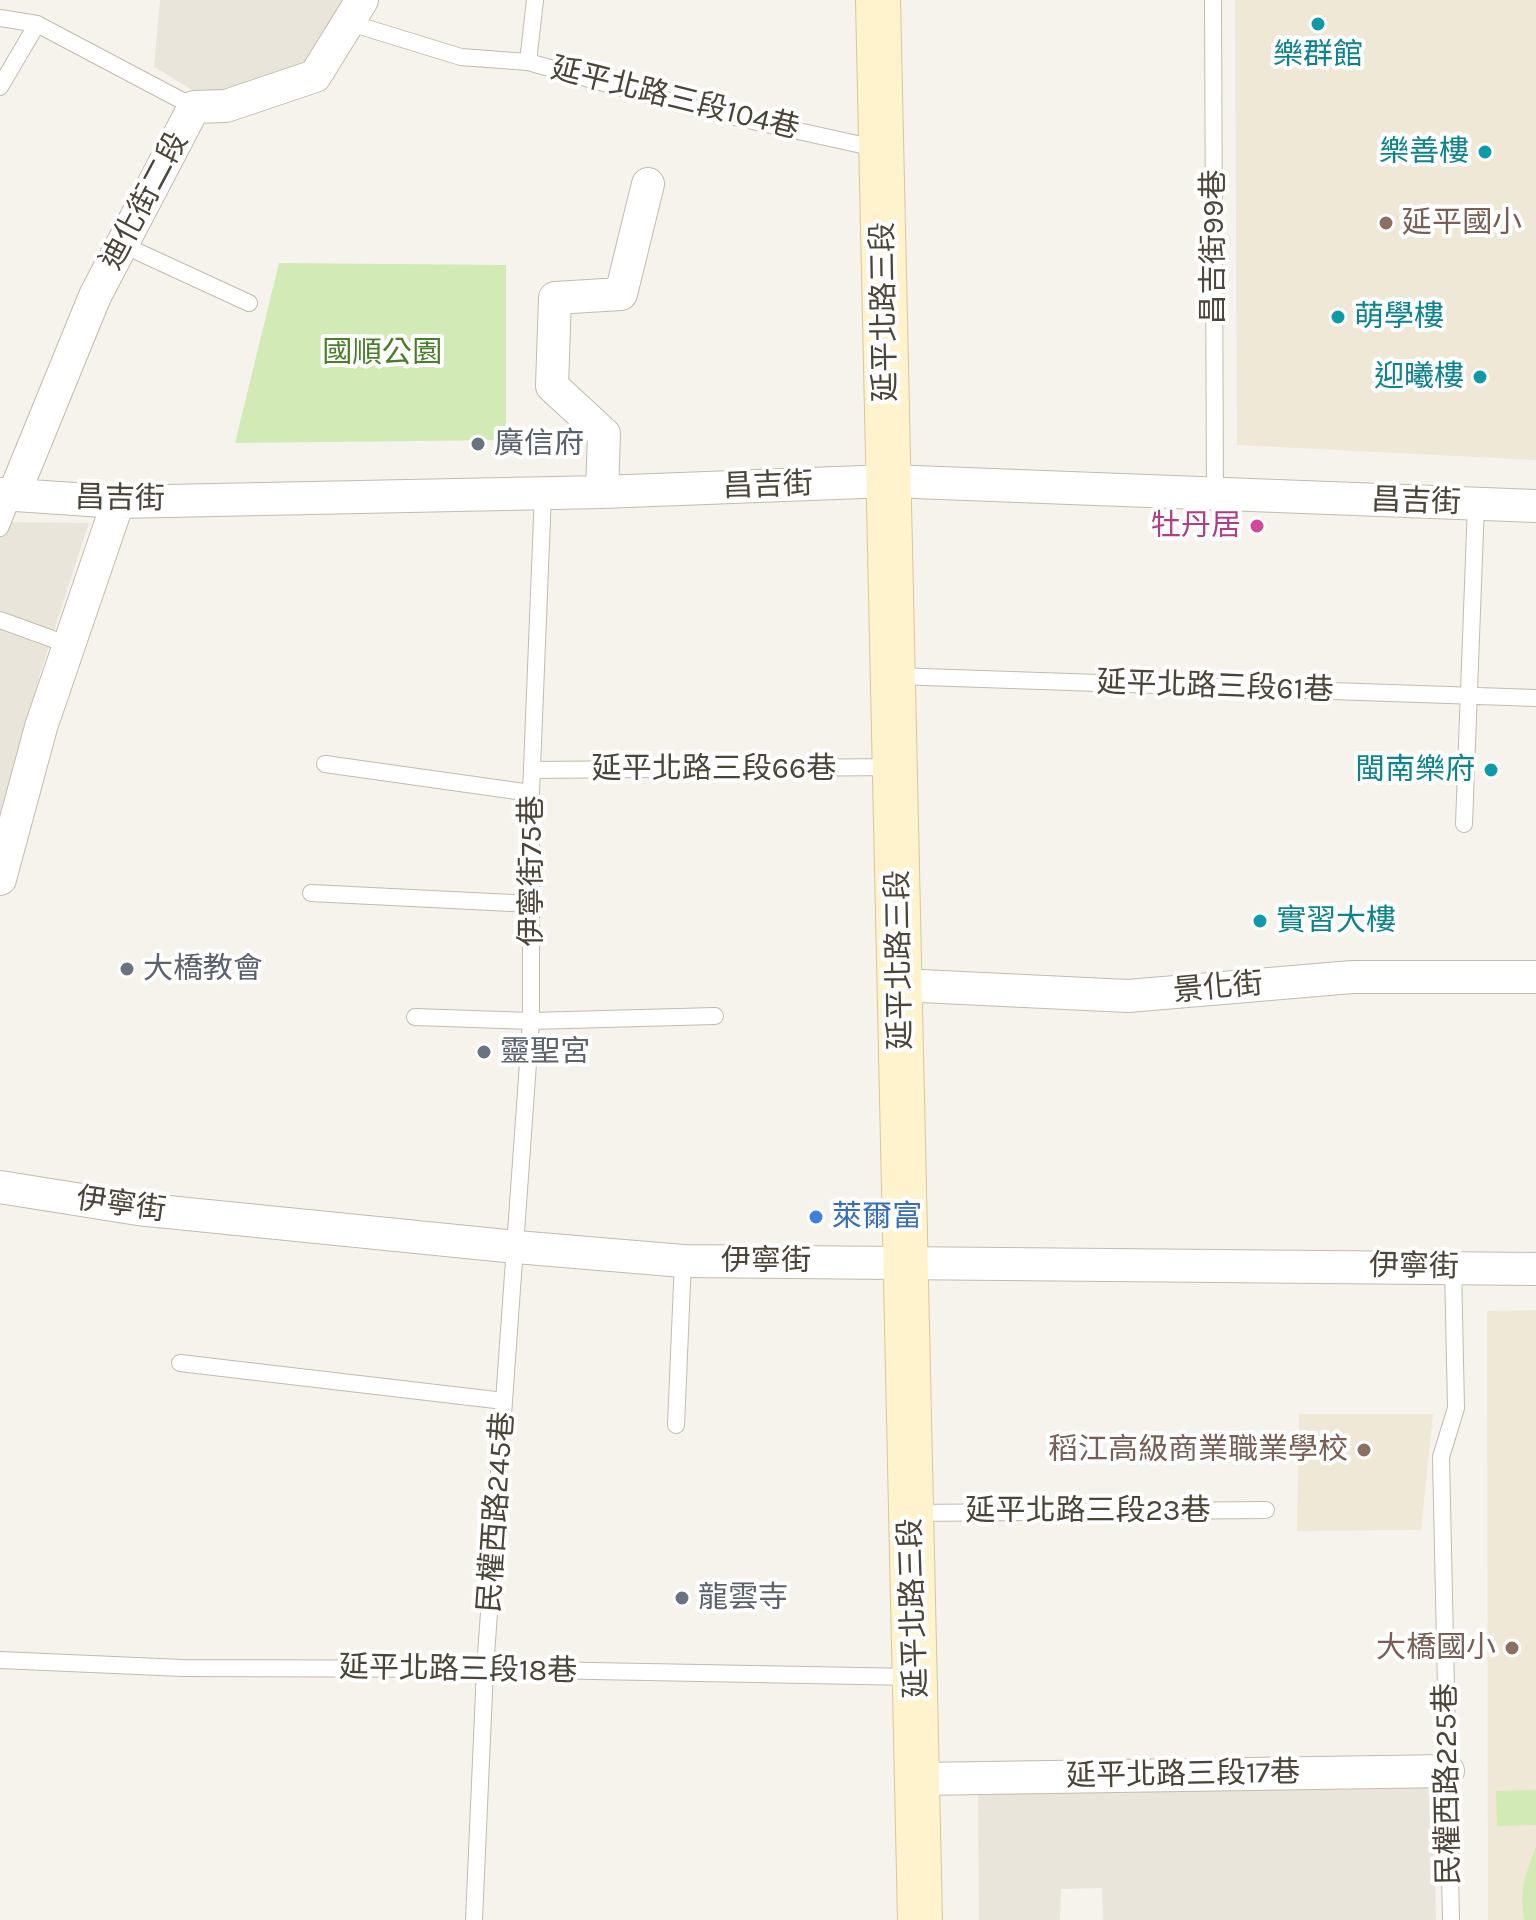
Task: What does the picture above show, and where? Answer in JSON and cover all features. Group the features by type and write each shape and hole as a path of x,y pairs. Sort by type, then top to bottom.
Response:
{"street":[{"name":"延平北路三段","path":"878,0 920,1920"},
{"name":"迪化街二段","path":"7,494 95,296 194,107 226,106 315,76 354,11"},
{"path":"602,492 604,434 552,386 555,298 621,294 648,184"},
{"name":"昌吉街","path":"7,494 118,502 602,492 889,481 1536,506"},
{"path":"0,879 41,727 118,502"},
{"name":"景化街","path":"900,985 1128,996 1352,977 1536,977"},
{"name":"伊寧街","path":"0,1187 138,1209 683,1261 1536,1269"},
{"name":"延平北路三段17巷","path":"918,1779 1448,1771"}],"lane":[{"name":"延平北路三段104巷","path":"535,0 528,62 698,109 882,150"},
{"name":"昌吉街99巷","path":"1213,0 1215,495"},
{"path":"354,11 461,57 528,62"},
{"path":"0,18 37,24 194,107"},
{"path":"0,87 37,24"},
{"path":"121,244 249,303"},
{"name":"伊寧街75巷","path":"516,1247 531,1021 531,793 543,493"},
{"path":"0,528 7,494"},
{"path":"1464,824 1476,504"},
{"path":"0,620 69,645"},
{"name":"延平北路三段61巷","path":"893,675 1536,698"},
{"path":"325,764 531,793"},
{"name":"延平北路三段66巷","path":"532,770 895,767"},
{"path":"311,893 532,904"},
{"path":"415,1017 531,1021 715,1016"},
{"name":"民權西路245巷","path":"474,1920 485,1669 516,1247"},
{"path":"676,1425 683,1261"},
{"name":"民權西路225巷","path":"1451,1920 1441,1457 1456,1408 1453,1267"},
{"path":"180,1363 504,1401"},
{"name":"延平北路三段23巷","path":"911,1513 1266,1510"},
{"name":"延平北路三段18巷","path":"0,1660 182,1668 485,1669 916,1677"}],"shaded area":[{"path":"160,0 348,0 310,66 239,92 201,95 154,67"},
{"name":"延平國小","path":"1235,0 1536,0 1536,460 1237,445"},
{"path":"0,522 89,523 40,674 0,848"},
{"name":"大橋國小","path":"1536,1310 1536,1920 1488,1920 1487,1311"},
{"name":"稻江高級商業職業學校","path":"1299,1414 1433,1414 1421,1530 1297,1531"},
{"path":"1433,1786 1436,1920 1103,1920 1102,1888 1061,1889 1060,1920 979,1920 978,1793"}],"green space":[{"name":"國順公園","path":"279,263 506,265 506,440 235,443"},
{"path":"1536,1790 1536,1825 1497,1826 1496,1791"},
{"path":"1536,1847 1536,1920 1524,1920 1524,1880"}],"place":[{"name":"樂群館","path":"1318,24"},
{"name":"樂善樓","path":"1485,152"},
{"name":"延平國小","path":"1386,223"},
{"name":"萌學樓","path":"1338,317"},
{"name":"迎曦樓","path":"1480,377"},
{"name":"廣信府","path":"478,444"},
{"name":"牡丹居","path":"1257,526"},
{"name":"閩南樂府","path":"1491,770"},
{"name":"實習大樓","path":"1260,921"},
{"name":"大橋教會","path":"127,969"},
{"name":"靈聖宮","path":"484,1052"},
{"name":"萊爾富","path":"816,1217"},
{"name":"稻江高級商業職業學校","path":"1364,1450"},
{"name":"龍雲寺","path":"682,1598"},
{"name":"大橋國小","path":"1512,1648"}]}
